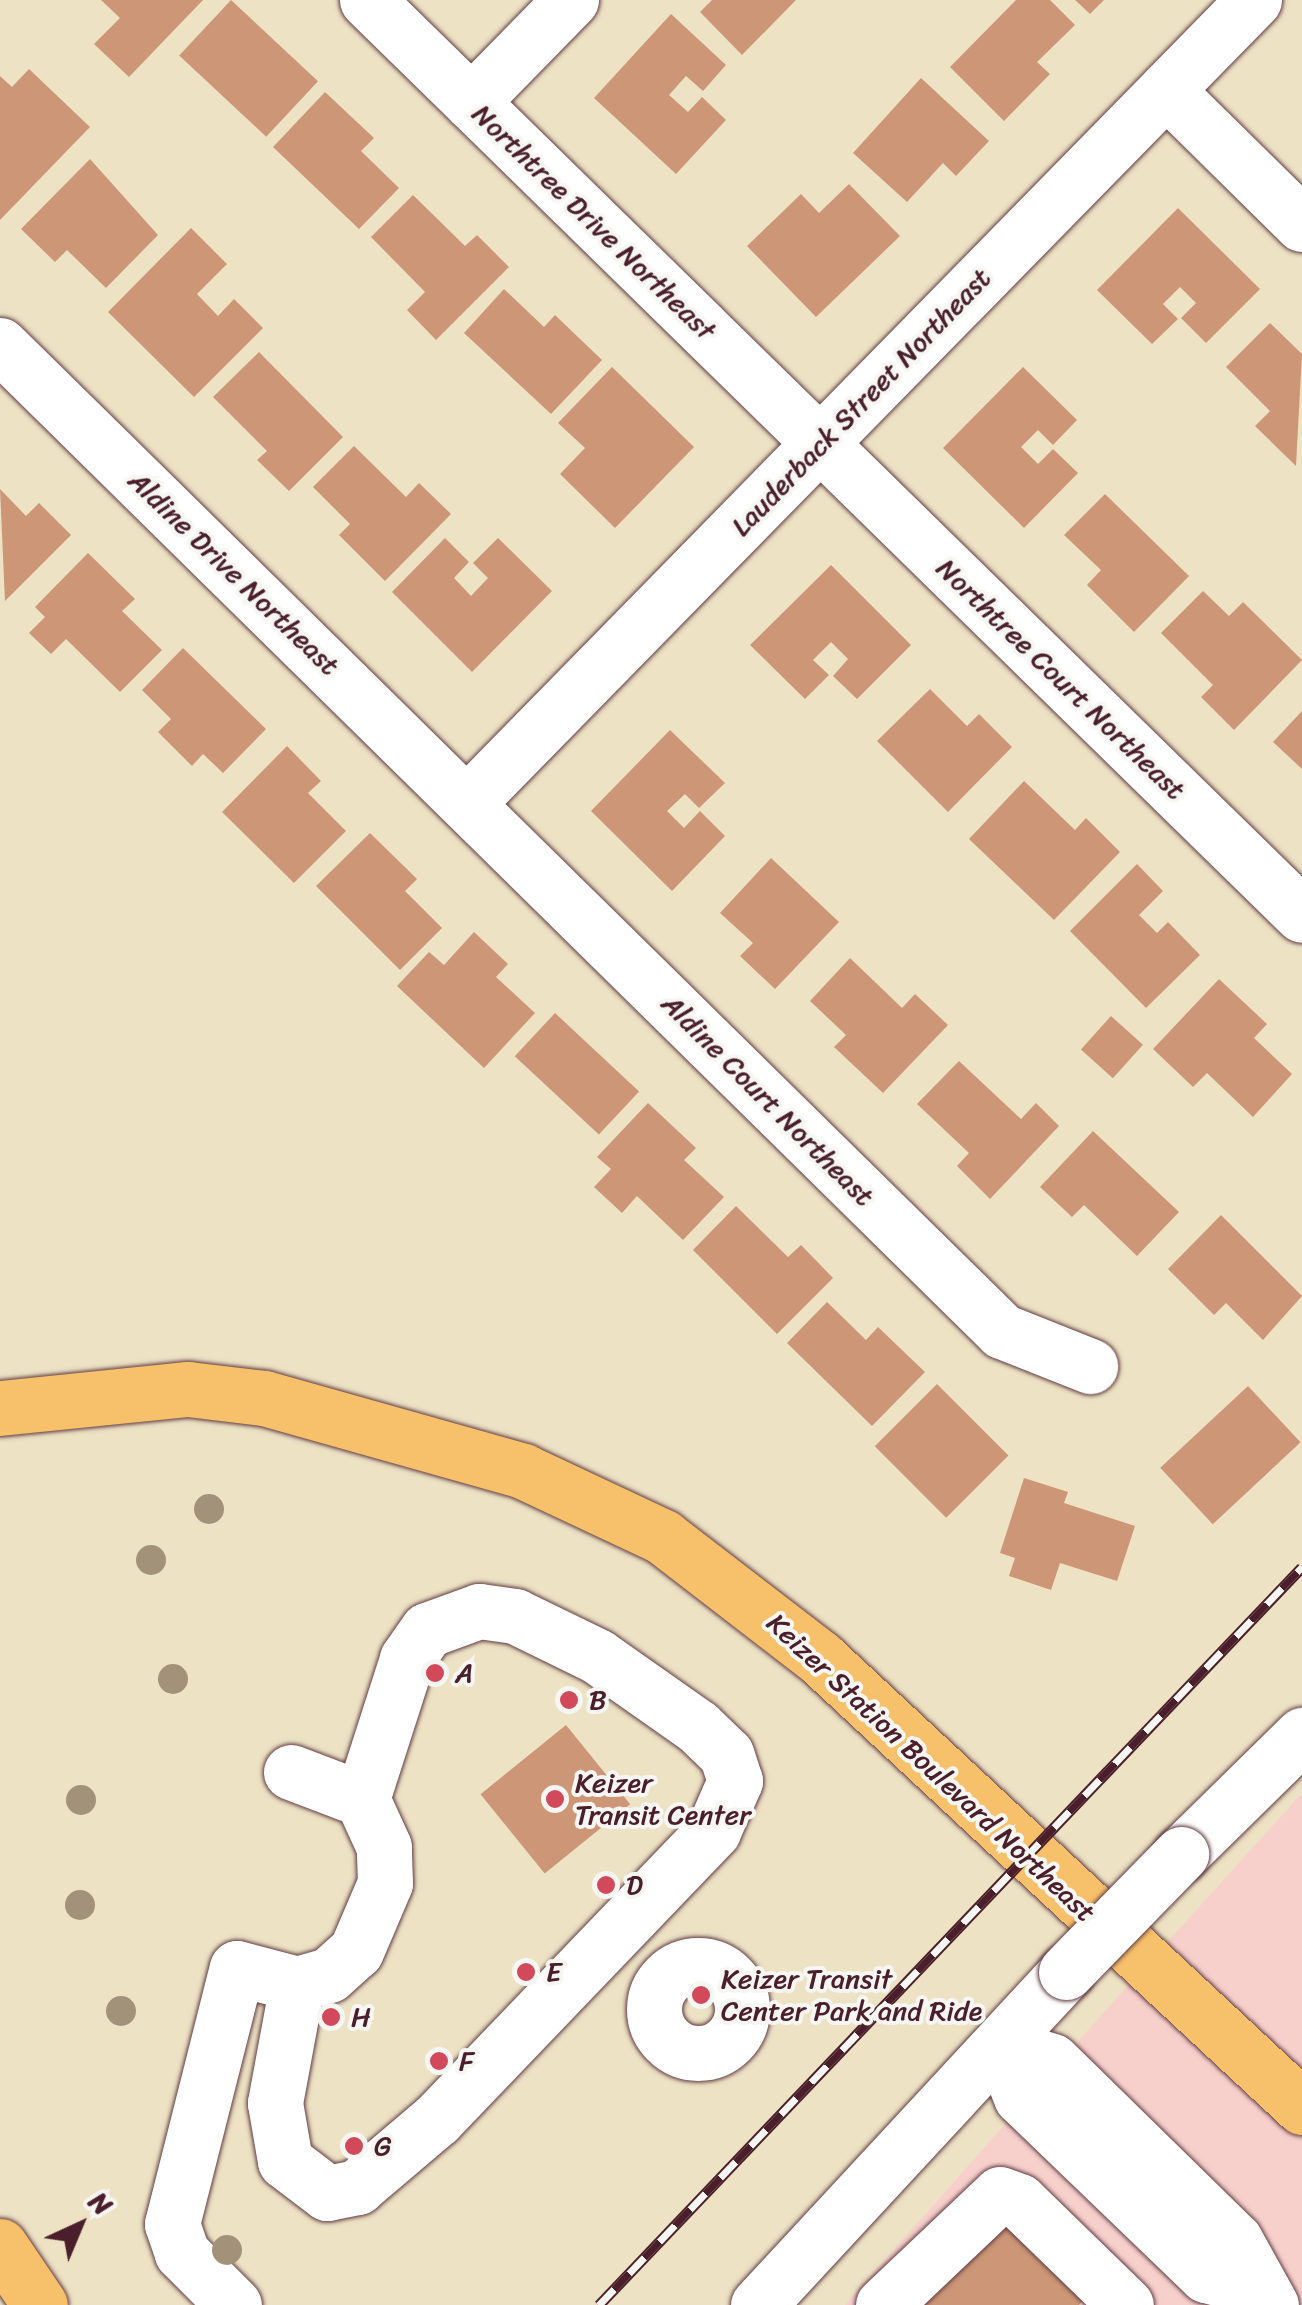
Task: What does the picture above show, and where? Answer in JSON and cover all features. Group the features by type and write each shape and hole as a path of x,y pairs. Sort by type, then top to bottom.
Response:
{"main road":[{"name":"Keizer Station Boulevard Northeast","path":"0,1408 188,1389 264,1398 523,1472 664,1536 820,1658 1302,2108"},
{"path":"0,2246 40,2305"}],"street":[{"name":"Northtree Drive Northeast","path":"367,0 820,444"},
{"path":"471,102 571,0"},
{"name":"Lauderback Street Northeast","path":"468,802 1254,0"},
{"path":"1166,90 1302,224"},
{"name":"Aldine Drive Northeast","path":"0,345 468,802"},
{"name":"Northtree Court Northeast","path":"820,444 1302,915"},
{"name":"Aldine Court Northeast","path":"468,802 1002,1331 1090,1366"},
{"path":"234,2305 182,2253 174,2194 237,1968 297,1984 329,1975 375,1919 384,1847 362,1798 407,1659 427,1630 479,1611 515,1616 597,1656 698,1727 726,1754 735,1781 713,1830 437,2120 357,2187 327,2193 284,2162 275,2103 297,1984"},
{"path":"758,2305 1066,1972 1302,1735"},
{"path":"291,1772 362,1798"},
{"path":"1000,2045 1052,2060 1235,2240 1262,2296"},
{"path":"883,2305 1000,2194 1018,2201 1126,2305"}],"shaded area":[{"path":"1302,1793 1302,2305 845,2305 1105,2011"}],"building":[{"path":"101,0 203,0 129,77 94,44 120,18"},
{"path":"231,0 318,81 266,137 179,56"},
{"path":"712,0 796,0 742,55 700,12"},
{"path":"1016,0 1050,0 1075,25 1037,62 1050,74 1004,121 950,67"},
{"path":"1075,0 1104,0 1090,14"},
{"path":"671,14 726,65 703,91 686,76 669,95 688,112 702,97 726,120 676,174 594,98"},
{"path":"29,69 90,127 0,220 0,76 12,87"},
{"path":"921,78 989,141 956,176 943,163 907,202 853,153"},
{"path":"325,92 374,138 361,151 399,188 359,229 273,147"},
{"path":"90,159 158,235 106,288 67,250 55,262 21,229"},
{"path":"849,184 900,236 816,317 747,246 801,194 819,213"},
{"path":"413,195 465,246 477,235 509,267 436,340 407,310 425,292 371,237"},
{"path":"1178,208 1260,289 1206,343 1181,318 1196,303 1180,287 1163,304 1178,319 1152,344 1097,290"},
{"path":"191,228 227,264 197,294 218,316 234,299 263,328 194,397 108,312"},
{"path":"504,289 544,327 555,315 602,360 551,414 464,333"},
{"path":"1270,323 1302,354 1296,466 1255,426 1270,411 1226,367"},
{"path":"259,352 343,437 289,491 257,460 267,451 213,397"},
{"path":"612,367 694,447 615,528 560,474 585,448 558,423"},
{"path":"1023,367 1077,420 1053,445 1038,430 1021,447 1038,464 1053,449 1078,473 1024,528 943,448"},
{"path":"354,446 406,497 419,483 451,514 385,581 339,535 350,524 313,487"},
{"path":"0,489 26,516 39,503 71,535 5,601"},
{"path":"1105,494 1189,576 1134,632 1087,585 1101,570 1064,535"},
{"path":"445,538 469,562 454,578 471,596 488,578 473,563 498,538 552,591 472,672 392,592"},
{"path":"88,553 135,599 122,611 162,650 120,692 66,639 51,654 29,633 45,617 35,607"},
{"path":"831,565 911,645 857,699 833,676 848,659 831,642 813,660 829,675 805,699 750,645"},
{"path":"1203,591 1229,616 1243,602 1302,660 1234,730 1201,697 1213,685 1161,633"},
{"path":"183,648 266,729 223,773 203,754 192,766 158,732 171,719 142,690"},
{"path":"930,689 967,726 979,714 1012,747 948,812 877,741"},
{"path":"1302,711 1302,769 1273,742"},
{"path":"670,730 725,783 699,808 685,794 667,811 684,828 700,811 725,836 672,891 591,811"},
{"path":"287,746 321,781 308,793 346,831 294,883 222,812"},
{"path":"1024,781 1075,830 1086,818 1120,852 1054,920 969,839"},
{"path":"370,833 417,879 405,891 442,928 400,970 316,886"},
{"path":"771,858 839,922 775,989 740,956 753,943 720,913"},
{"path":"1137,864 1163,891 1139,915 1157,933 1168,922 1200,955 1146,1008 1070,931"},
{"path":"474,932 508,964 496,977 535,1013 484,1068 397,986 429,952 444,965"},
{"path":"850,958 902,1008 915,994 948,1025 883,1093 834,1047 846,1035 810,1001"},
{"path":"1219,979 1267,1024 1254,1038 1292,1074 1253,1117 1207,1073 1193,1087 1153,1049"},
{"path":"555,1013 639,1091 599,1135 515,1056"},
{"path":"1111,1016 1143,1045 1113,1078 1081,1049"},
{"path":"959,1061 1021,1119 1036,1103 1059,1126 990,1199 957,1166 969,1153 917,1104"},
{"path":"648,1103 696,1148 684,1160 724,1197 683,1240 637,1196 622,1213 594,1187 611,1169 597,1157"},
{"path":"1093,1131 1179,1212 1137,1256 1084,1205 1072,1217 1040,1187"},
{"path":"736,1206 788,1257 801,1245 833,1278 777,1334 693,1250"},
{"path":"1221,1215 1302,1296 1263,1340 1226,1303 1214,1315 1168,1269"},
{"path":"827,1302 866,1340 878,1327 925,1372 872,1426 787,1343"},
{"path":"937,1384 1008,1455 946,1518 875,1446"},
{"path":"1248,1386 1301,1442 1213,1524 1160,1468"},
{"path":"1024,1478 1068,1492 1064,1503 1135,1526 1117,1581 1060,1563 1051,1590 1009,1576 1015,1558 1000,1553"},
{"name":"Keizer Transit Center","path":"566,1725 630,1804 545,1873 481,1794"},
{"path":"995,2215 1087,2296 1079,2305 907,2305"}],"railway":[{"path":"599,2305 1302,1567"}],"place":[{"name":"A","path":"435,1673"},
{"name":"B","path":"569,1700"},
{"name":"Keizer Transit Center","path":"555,1799"},
{"name":"D","path":"606,1885"},
{"name":"E","path":"526,1972"},
{"name":"Keizer Transit Center Park and Ride","path":"701,1995"},
{"name":"H","path":"331,2017"},
{"name":"F","path":"439,2061"},
{"name":"G","path":"354,2146"}]}
